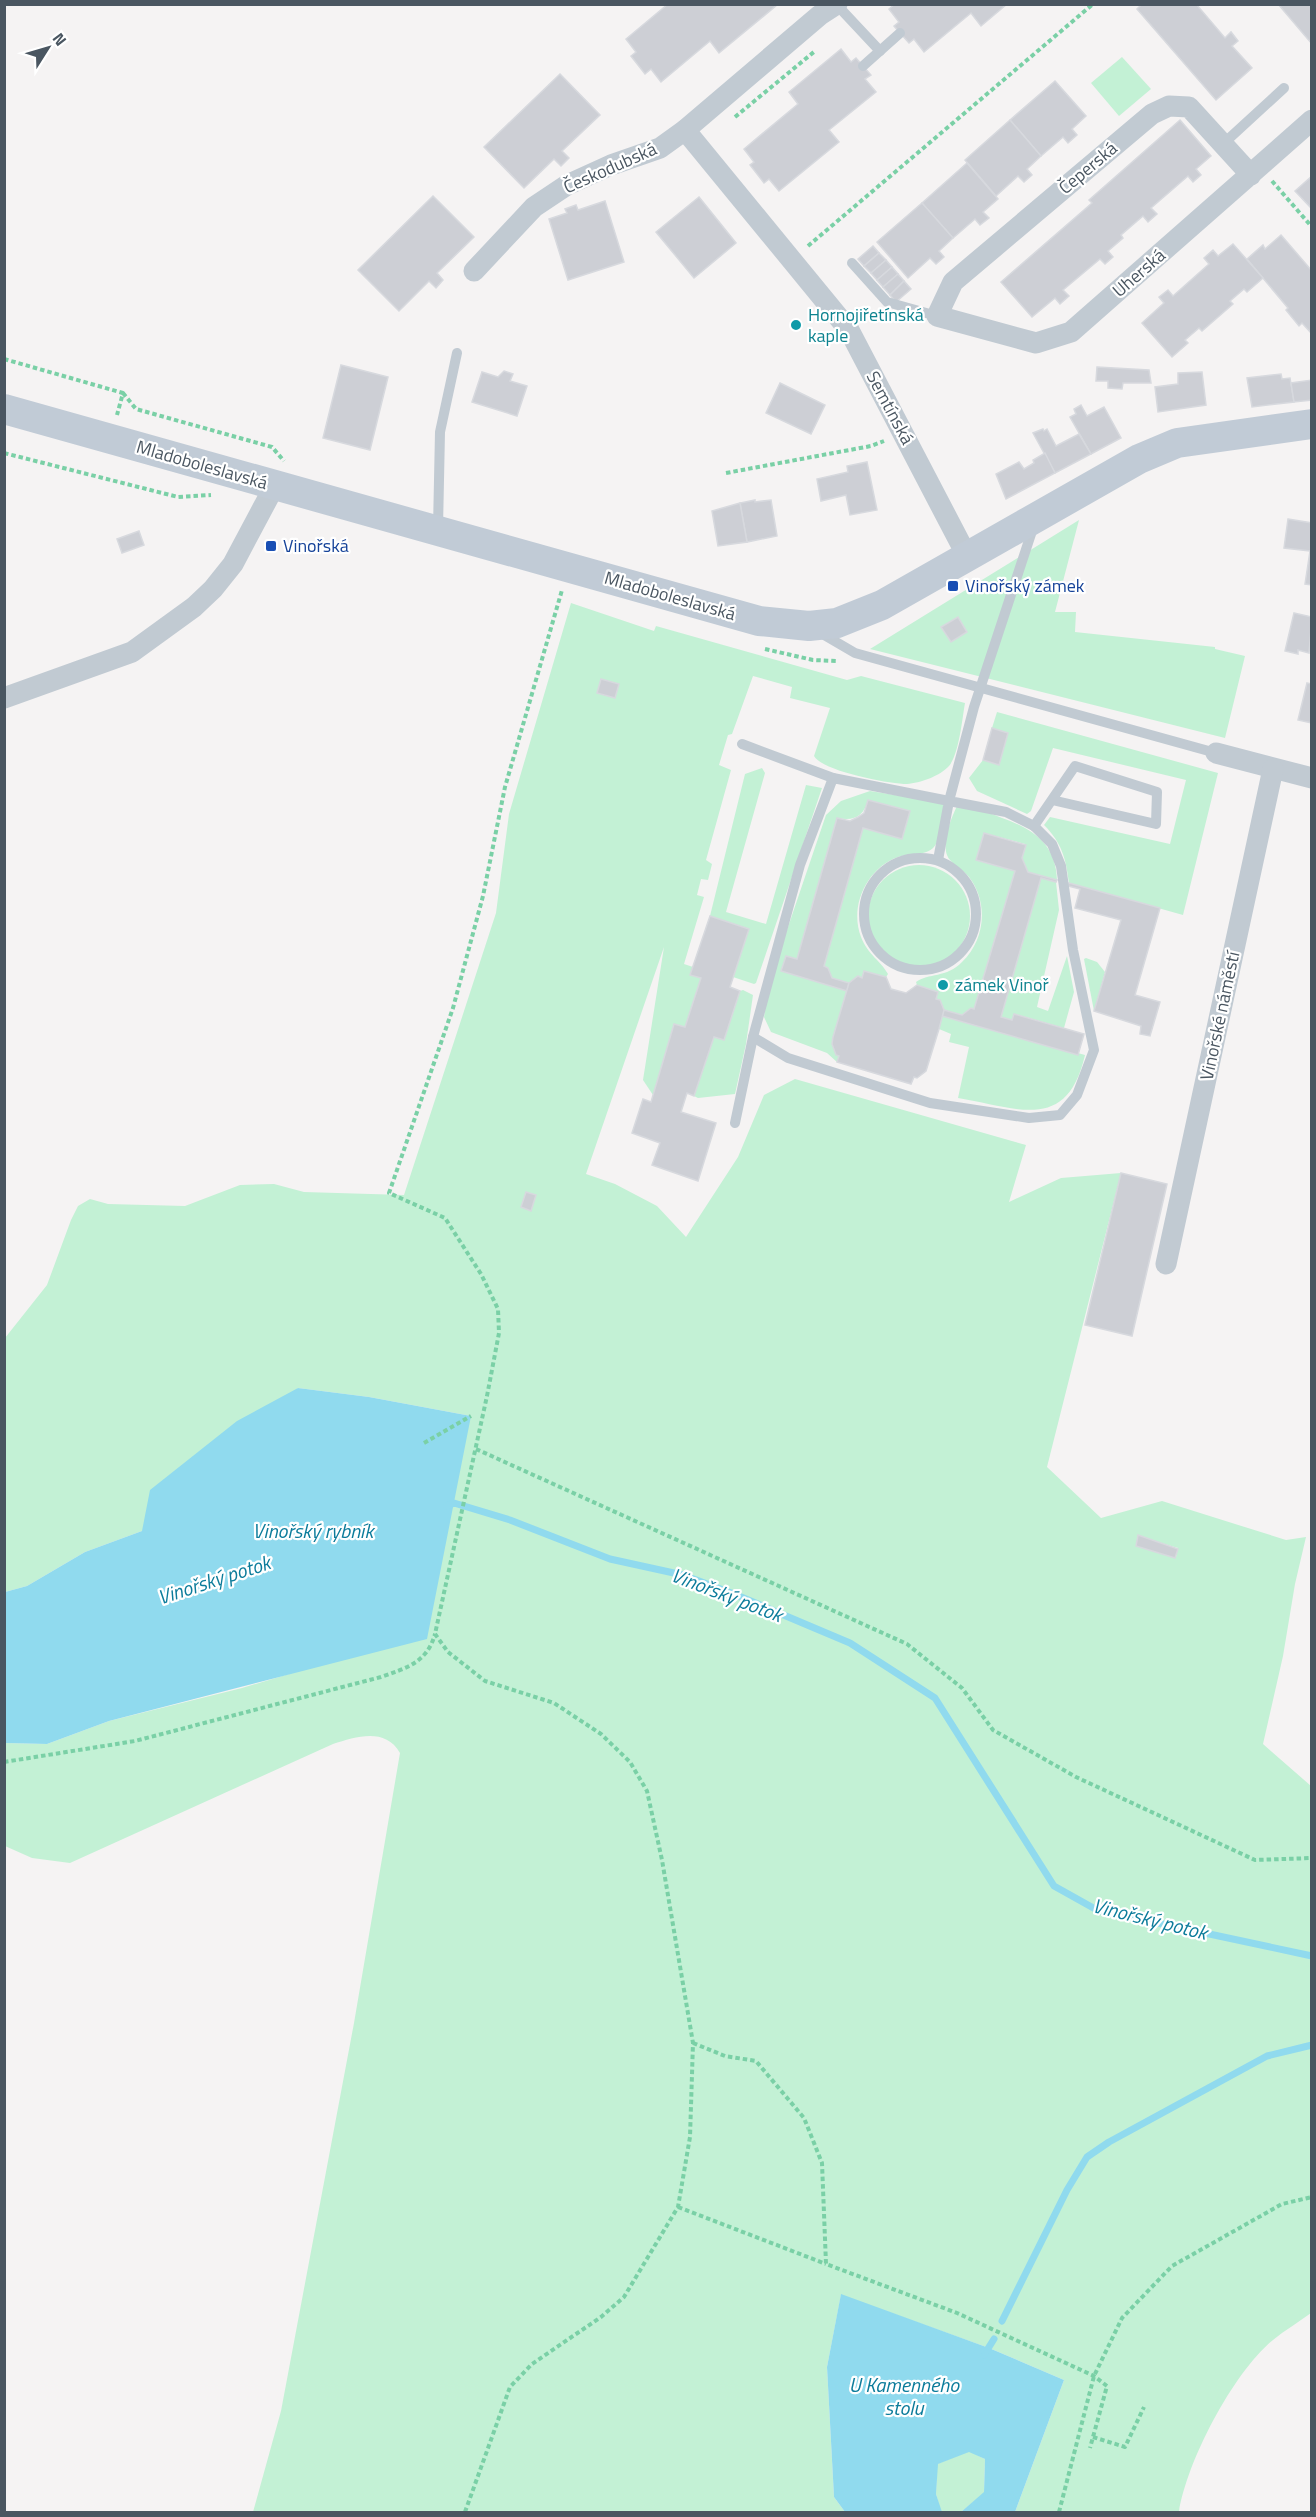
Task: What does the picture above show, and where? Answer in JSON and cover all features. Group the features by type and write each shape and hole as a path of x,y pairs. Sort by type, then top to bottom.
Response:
{"main road":[{"name":"Mladoboleslavská","path":"4,409 110,439 282,477 438,531 759,621 809,626 837,623 882,605 1139,459 1177,443 1311,424"}],"street":[{"name":"Českodubská","path":"474,271 534,207 558,190 611,165 660,148 685,130 819,15 837,5"},
{"name":"Čeperská","path":"937,316 953,282 1152,114 1169,106 1189,107 1223,144 1256,171"},
{"name":"Uherská","path":"937,316 1036,343 1071,332 1256,171 1311,120"},
{"name":"Semtínská","path":"685,130 849,330 967,556"},
{"path":"4,698 132,652 188,613 213,589 233,564 282,477"},
{"path":"1216,753 1311,778"},
{"name":"Vinořské náměstí","path":"1166,1264 1273,769"}],"lane":[{"path":"837,5 880,51"},
{"path":"863,66 900,33"},
{"path":"1223,144 1284,88"},
{"path":"852,263 887,302 937,316"},
{"path":"438,531 440,432 457,353"},
{"path":"938,860 949,801 981,687 1037,517"},
{"path":"809,626 855,653 1216,753"},
{"path":"742,744 833,778 1006,812 1034,826 1052,844 1061,866 1073,950 1094,1050 1077,1095 1059,1115 1029,1118 930,1103 788,1058 753,1037"},
{"path":"1034,826 1075,766 1157,792 1155,825 1052,800"},
{"path":"735,1123 753,1037 800,865 833,778"},
{"path":"920,857 938,860 955,868 968,883 976,901 977,920 972,939 960,954 944,965 925,970 906,969 888,961 876,948 867,933 864,915 866,897 874,881 886,868 902,860 920,857"}],"path":[{"path":"791,260 1093,4"},
{"path":"730,118 737,117 815,51"},
{"path":"1256,171 1311,227"},
{"path":"4,359 123,393 135,409 272,447 282,477"},
{"path":"110,439 123,393"},
{"path":"726,473 871,446 904,433"},
{"path":"4,453 178,497 211,495 222,498"},
{"path":"4,1762 135,1741 381,1677 413,1665 429,1650 435,1634 487,1396 499,1333 498,1309 481,1274 445,1218 389,1193 453,1008 483,896 505,787 561,592"},
{"path":"424,1443 471,1416"},
{"path":"476,1449 907,1644 962,1688 993,1730 1076,1777 1255,1860 1311,1858"},
{"path":"435,1634 448,1652 485,1681 554,1703 601,1734 630,1762 647,1791 666,1882 693,2043 690,2137 678,2207 624,2297 601,2318 532,2364 510,2387 465,2512"},
{"path":"693,2043 724,2056 756,2061 804,2118 822,2163 826,2264"},
{"path":"1059,2512 1094,2376 1122,2318 1172,2266 1282,2204 1311,2197"},
{"path":"678,2207 957,2313 1094,2376 1107,2386 1090,2448"},
{"path":"1093,2437 1125,2447 1144,2407"}],"green space":[{"path":"1122,57 1151,89 1119,116 1091,83"},
{"path":"1079,520 1055,612 1076,612 1075,632 1215,647 1215,649 1245,656 1225,738 870,649"},
{"path":"571,603 654,631 656,626 847,680 861,676 965,703 958,745 949,766 924,781 898,783 857,776 820,762 814,756 830,708 790,698 792,687 753,676 732,734 728,735 719,765 731,770 706,860 712,864 708,880 701,879 697,895 704,897 684,964 693,967 691,975 701,978 685,1027 674,1024 653,1095 643,1080 664,947 586,1174 615,1184 657,1206 686,1237 738,1157 764,1095 795,1079 1026,1145 1009,1202 1061,1178 1121,1173 1047,1467 1101,1518 1162,1501 1286,1540 1306,1537 1263,1744 1311,1786 1311,2313 1278,2336 1258,2355 1228,2395 1191,2468 1179,2512 1015,2512 1064,2380 989,2348 841,2295 827,2367 834,2497 845,2512 253,2512 281,2411 354,2023 400,1753 394,1745 378,1737 360,1737 333,1744 70,1863 32,1858 5,1846 5,1743 47,1744 109,1721 289,1674 471,1416 369,1397 298,1388 142,1531 85,1552 27,1586 5,1592 5,1338 47,1285 78,1206 90,1199 108,1204 185,1206 240,1185 274,1184 304,1192 404,1195 496,913 509,814","holes":["1138,1536 1178,1548 1176,1557 1136,1546"]},
{"path":"997,712 1218,773 1183,915 1069,883 1062,852 1055,838 1044,825 1050,817 1170,844 1186,780 1053,748 1031,811 1027,814 977,791 969,778 983,760 999,764 1008,733 992,728"},
{"path":"762,768 765,773 726,912 766,924 806,785 822,788 754,984 733,977 748,929 710,916 745,774"},
{"path":"870,791 945,803 939,836 933,848 924,853 898,857 887,862 877,870 863,890 857,913 861,937 867,949 888,974 886,977 864,971 862,978 858,976 849,983 832,978 824,966 863,828 909,812 868,800 861,814 849,819 837,818 797,959 786,956 781,971 847,991 832,1044 839,1056 837,1062 827,1053 771,1032 764,1017 769,983 826,815 841,801"},
{"path":"957,806 991,814 1033,833 1047,847 1056,867 1057,880 1028,872 1022,858 1025,844 984,833 977,860 1015,871 974,1009 971,1008 962,1015 944,1010 940,1000 936,999 938,992 917,985 916,982 956,967 970,953 980,932 982,910 980,898 969,877 954,864 946,850 948,830"},
{"path":"919,865 938,869 955,880 966,897 970,916 966,935 955,952 938,963 919,967 900,963 883,952 872,935 868,916 872,897 883,880 900,869"},
{"path":"1041,878 1056,882 1059,910 1037,1007 1048,1011 1067,956 1074,992 1064,1028 1015,1014 1012,1020 1001,1017"},
{"path":"1084,959 1097,962 1105,972 1094,1011"},
{"path":"743,990 753,995 746,1044 735,1094 698,1098 694,1096 714,1037 724,1040 740,991"},
{"path":"942,1016 1085,1055 1077,1080 1066,1096 1053,1106 1037,1110 958,1098 969,1047 949,1042 951,1034 939,1029"},
{"path":"969,2451 985,2459 984,2493 961,2512 941,2512 936,2494 937,2464"}],"water":[{"name":"Vinořský rybník","path":"298,1388 369,1397 471,1416 427,1639 109,1721 47,1744 5,1743 5,1592 27,1586 85,1552 142,1531 150,1490 237,1421"},
{"name":"U Kamenného stolu","path":"841,2294 989,2348 1064,2380 1015,2512 961,2512 984,2492 985,2459 969,2452 938,2464 936,2494 942,2512 845,2512 834,2497 827,2367"}],"building":[{"path":"668,4 777,5 719,53 710,41 661,82 651,69 645,74 631,56 636,52 626,39"},
{"path":"895,4 1007,4 981,26 971,13 924,52 914,39 909,43 894,26 899,22 889,9"},
{"path":"1142,4 1196,4 1225,38 1231,32 1238,41 1232,46 1252,68 1216,100 1137,9"},
{"path":"1278,4 1312,4 1312,44"},
{"path":"841,49 851,62 856,58 871,75 865,79 876,92 829,130 839,142 779,191 769,179 764,183 750,165 754,162 744,149 798,104 789,92"},
{"path":"560,74 600,115 562,151 569,158 561,166 554,159 524,188 484,147"},
{"path":"1055,81 1086,116 1072,129 1077,135 1068,143 1063,137 1041,156 1010,120"},
{"path":"1010,120 1041,156 1027,169 1032,175 1024,182 1018,176 996,196 965,160"},
{"path":"1180,120 1211,156 1196,169 1201,175 1193,182 1188,176 1151,208 1157,214 1148,222 1143,216 1121,235 1123,238 1108,251 1113,257 1105,264 1100,259 1063,290 1069,296 1060,304 1055,298 1032,317 1001,282 1092,203 1089,200"},
{"path":"967,163 998,199 983,212 989,218 980,225 975,219 953,238 922,203"},
{"path":"1312,176 1312,209 1295,191"},
{"path":"433,196 474,237 437,273 443,280 436,288 429,281 399,311 358,270"},
{"path":"699,197 736,243 694,278 656,232"},
{"path":"605,201 624,262 568,280 549,219 567,213 565,209 576,205 578,210"},
{"path":"922,203 953,238 939,251 944,257 936,264 930,258 908,278 877,242"},
{"path":"1281,235 1312,271 1312,334 1302,323 1299,326 1286,310 1288,308 1247,259 1263,245 1265,249"},
{"path":"1233,244 1263,278 1247,292 1244,289 1230,301 1233,304 1202,331 1199,328 1185,340 1188,343 1172,357 1142,323 1164,303 1159,297 1168,290 1173,296 1209,264 1204,258 1213,250 1218,256"},
{"path":"873,246 879,253 864,266 858,259"},
{"path":"879,253 886,260 871,273 864,266"},
{"path":"886,260 892,267 877,280 871,273"},
{"path":"892,267 898,274 883,287 877,280"},
{"path":"898,274 904,281 890,295 883,287"},
{"path":"904,281 911,289 896,302 890,295"},
{"path":"341,365 388,377 370,450 323,438"},
{"path":"1097,367 1149,370 1151,383 1123,383 1122,389 1108,388 1108,381 1096,381"},
{"path":"504,371 513,374 510,381 527,386 517,416 472,402 482,372 498,377"},
{"path":"1202,372 1206,405 1158,412 1155,387 1178,384 1178,373"},
{"path":"1281,374 1282,379 1290,378 1294,402 1252,407 1247,378"},
{"path":"1312,380 1312,400 1294,402 1291,383"},
{"path":"780,383 825,405 811,434 766,413"},
{"path":"1081,405 1087,416 1104,407 1121,438 1091,454 1070,417 1076,414 1074,409"},
{"path":"1043,429 1044,431 1047,429 1056,446 1079,434 1091,454 1055,473 1033,433"},
{"path":"1045,453 1055,473 1006,499 996,474 1019,462 1024,469"},
{"path":"867,462 877,510 850,515 846,495 821,501 817,479 848,472 847,466"},
{"path":"755,500 755,502 771,500 777,536 747,542 740,503"},
{"path":"740,503 747,542 718,546 712,511"},
{"path":"1288,519 1312,523 1312,585 1305,584 1310,551 1284,548"},
{"path":"139,531 144,545 122,553 117,539"},
{"path":"1294,613 1312,617 1309,653 1298,650 1298,654 1285,651"},
{"path":"958,617 967,632 951,642 941,627"},
{"path":"601,679 619,684 615,698 597,693"},
{"path":"1307,683 1312,684 1312,723 1298,720"},
{"path":"992,728 1008,733 999,765 983,760"},
{"path":"868,800 910,811 902,839 863,828 824,966 828,968 832,978 849,983 847,991 781,971 786,956 797,959 837,818 850,821 858,817 864,813"},
{"path":"984,833 1026,845 1022,858 1028,872 1057,880 1056,882 1041,878 1001,1017 1012,1020 1014,1014 1084,1034 1078,1055 942,1016 944,1010 962,1015 971,1008 974,1009 1015,871 976,860"},
{"path":"1069,883 1160,908 1135,995 1160,1002 1150,1036 1140,1034 1141,1026 1094,1011 1121,920 1075,908 1080,889 1068,886"},
{"path":"710,916 749,929 730,987 740,991 724,1040 714,1037 694,1096 687,1093 681,1112 716,1123 698,1181 652,1165 660,1143 632,1133 643,1099 651,1102 674,1024 685,1027 701,978 690,975"},
{"path":"864,971 886,977 891,989 906,993 917,985 938,992 936,999 940,1000 944,1010 939,1029 926,1071 917,1078 914,1077 911,1084 837,1062 839,1056 836,1055 832,1044 833,1037 849,983 858,976 862,978"},
{"path":"1121,1173 1167,1184 1132,1336 1085,1325"},
{"path":"526,1192 536,1195 531,1211 521,1207"},
{"path":"1138,1535 1178,1549 1175,1558 1136,1546"}],"waterway":[{"name":"Vinořský potok","path":"447,1506 454,1503 510,1520 610,1559 683,1575 850,1643 935,1698 1054,1886 1097,1910 1312,1956"},
{"path":"1002,2321 1067,2190 1087,2157 1109,2142 1267,2056 1312,2045"},
{"path":"984,2355 994,2339"}],"place":[{"name":"Hornojiřetínská kaple","path":"796,325"},
{"name":"Vinořská","path":"271,546"},
{"name":"Vinořský zámek","path":"953,586"},
{"name":"zámek Vinoř","path":"943,985"}]}
